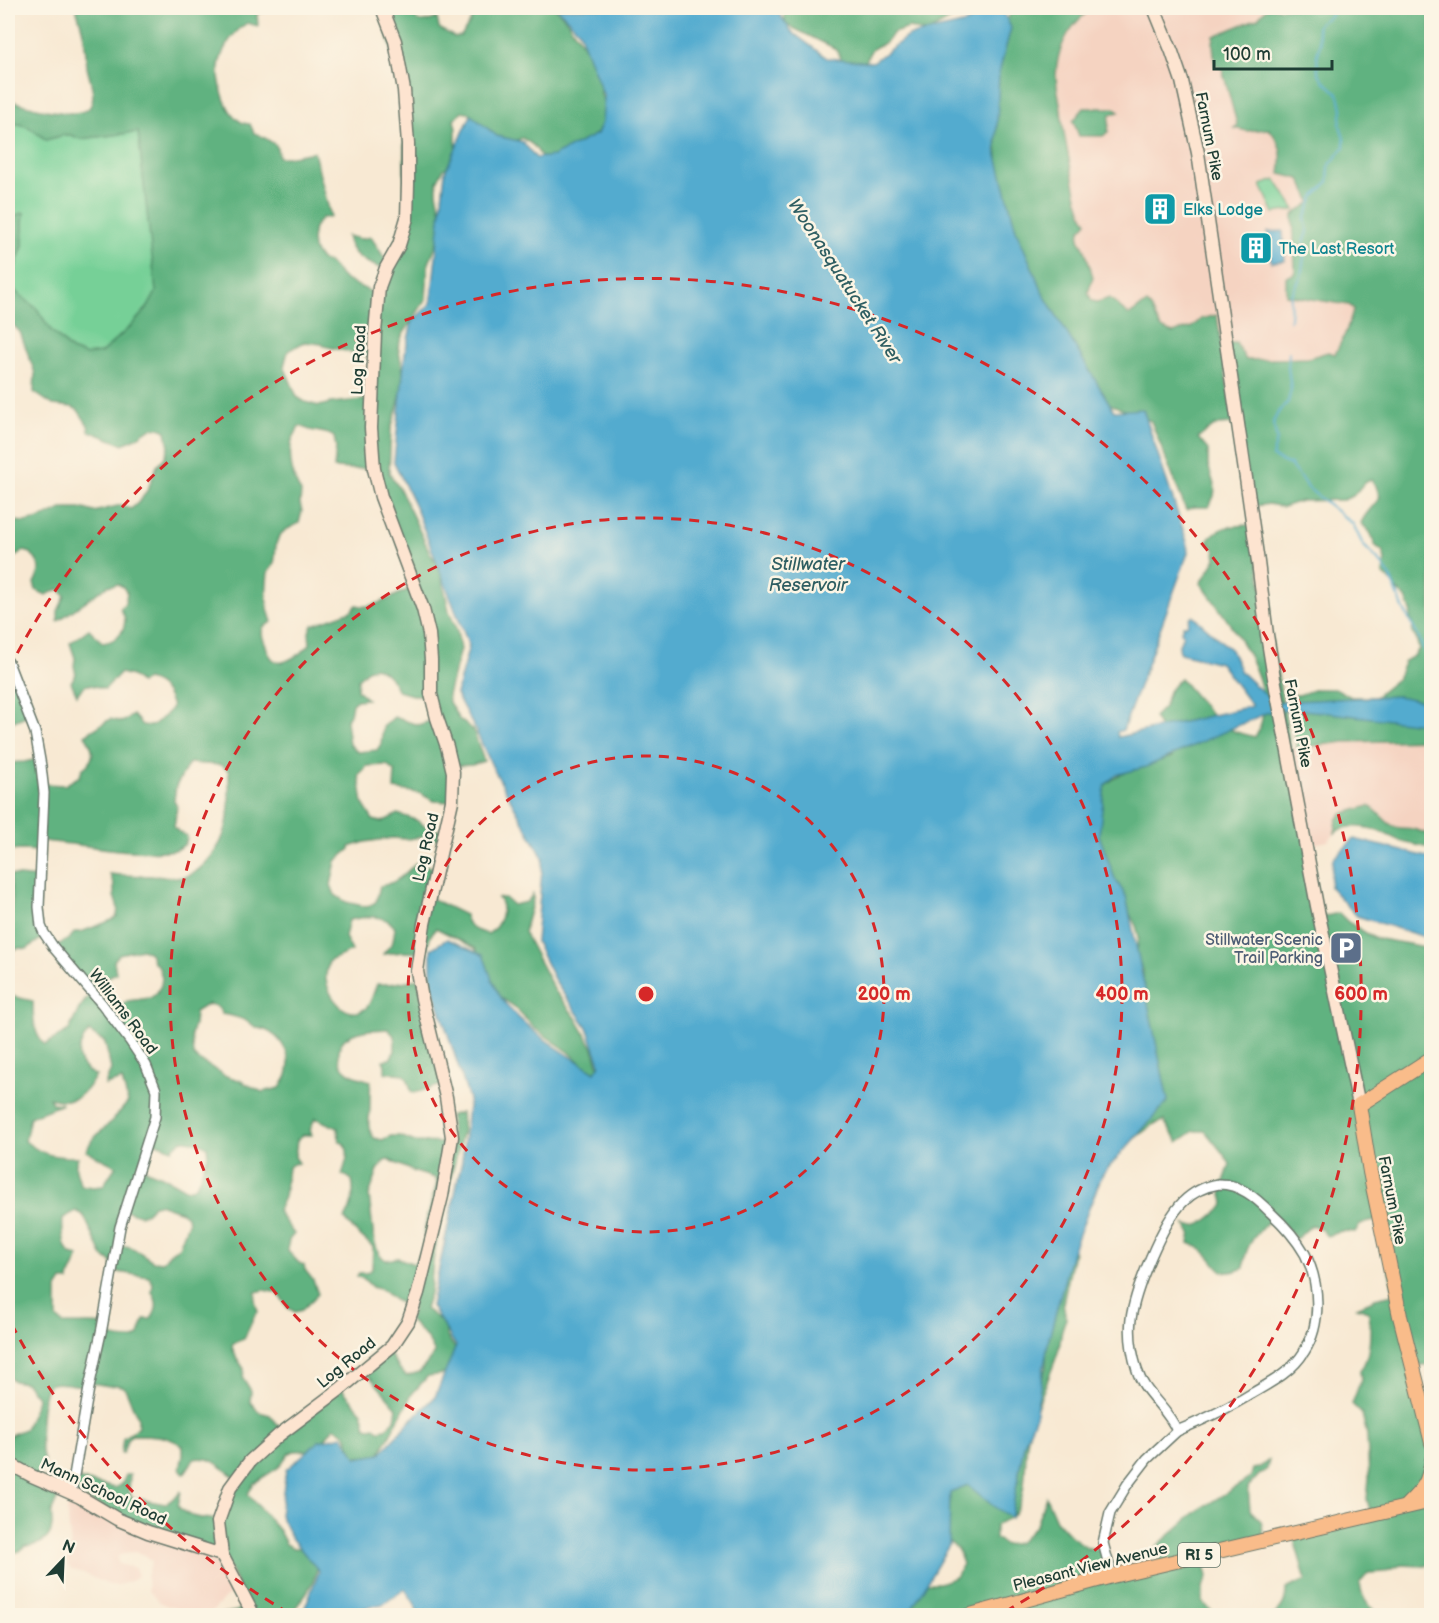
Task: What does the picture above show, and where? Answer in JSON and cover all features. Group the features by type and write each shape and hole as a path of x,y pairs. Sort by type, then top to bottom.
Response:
{"main road":[{"path":"1359,1105 1431,1058"},
{"name":"Farnum Pike","path":"1359,1105 1370,1172 1396,1296 1431,1443"},
{"path":"1405,1507 1423,1488 1429,1476 1431,1460"},
{"name":"Pleasant View Avenue","path":"967,1616 1112,1576 1431,1501"}],"street":[{"name":"Log Road","path":"254,1616 222,1555 218,1522 230,1488 250,1461 279,1435 376,1361 392,1346 408,1322 418,1293 442,1196 452,1137 446,1097 417,971 424,924 452,801 453,772 431,694 429,634 423,609 381,497 374,469 371,428 379,287 386,268 399,245 407,219 408,144 404,90 395,41 382,8"},
{"name":"Farnum Pike","path":"1154,8 1182,81 1198,153 1267,635 1321,927 1359,1105"},
{"name":"Williams Road","path":"8,662 35,732 41,765 44,793 39,908 41,926 54,948 130,1041 146,1065 156,1090 155,1116 120,1227 71,1493"},
{"path":"1112,1576 1103,1543 1110,1513 1127,1485 1147,1459 1177,1431 1214,1416 1288,1370 1305,1351 1314,1329 1317,1303 1313,1276 1306,1257 1292,1235 1266,1208 1239,1187 1232,1185 1208,1186 1193,1194 1178,1208 1155,1249 1140,1287 1131,1320 1136,1369 1144,1386 1177,1431"},
{"name":"Mann School Road","path":"8,1462 148,1532 222,1555"}],"shaded area":[{"path":"1093,8 1267,8 1258,18 1214,36 1215,66 1222,68 1236,127 1247,131 1269,129 1278,140 1283,159 1281,173 1300,179 1311,202 1293,215 1295,270 1294,275 1288,276 1286,295 1349,305 1354,309 1335,354 1327,352 1308,358 1246,360 1236,343 1226,344 1201,319 1192,327 1173,333 1161,328 1151,308 1141,306 1136,313 1129,315 1110,298 1097,302 1092,301 1088,293 1093,277 1084,247 1079,239 1080,230 1087,222 1078,202 1063,134 1056,86 1057,65 1065,37 1080,17"},
{"path":"1431,740 1431,835 1415,829 1397,829 1387,822 1380,812 1337,820 1335,833 1328,841 1308,845 1289,749 1344,742"},
{"path":"78,1495 222,1553 240,1590 226,1597 210,1614 190,1614 161,1603 148,1591 147,1577 152,1561 145,1555 135,1552 118,1556 119,1564 135,1568 138,1575 133,1580 119,1585 109,1585 70,1569 67,1561 71,1548 67,1509"}],"green space":[{"path":"76,8 273,8 257,14 258,26 247,23 234,35 224,50 220,61 219,79 224,100 235,117 250,124 254,133 276,145 279,157 314,152 331,217 322,218 314,227 313,249 321,260 329,263 345,280 376,294 385,270 360,258 352,249 347,236 361,239 371,237 387,262 405,223 403,93 380,8 410,8 414,18 420,22 437,18 439,28 454,37 461,36 471,21 471,13 464,8 555,8 565,18 595,62 610,126 554,159 541,157 533,146 522,138 515,141 487,134 469,113 462,111 454,120 456,152 437,182 442,229 428,266 426,299 402,336 398,347 403,371 402,389 391,429 389,473 400,489 431,555 439,565 460,649 448,695 449,702 459,719 473,730 484,761 472,765 453,766 451,802 434,801 419,793 394,789 395,772 387,765 367,766 359,775 363,804 373,820 382,822 398,814 416,820 429,829 445,831 444,841 426,836 408,839 392,838 350,847 336,861 331,885 335,895 346,902 367,907 376,902 380,886 396,881 416,863 421,864 437,869 432,899 465,915 473,929 488,934 495,927 502,912 498,898 505,898 513,905 527,902 533,894 524,932 555,991 576,1018 593,1048 601,1073 597,1078 569,1052 534,1028 516,1008 499,996 475,948 436,928 425,953 383,954 393,942 395,928 391,923 374,917 349,920 345,937 352,951 329,961 326,973 328,986 334,999 345,1009 358,1012 367,1007 377,984 418,979 442,1085 414,1093 404,1074 385,1073 383,1060 390,1059 395,1051 395,1037 388,1029 369,1030 346,1038 339,1053 341,1064 351,1074 371,1081 369,1122 371,1133 374,1138 382,1140 391,1136 400,1136 415,1142 451,1143 450,1115 461,1113 463,1130 443,1208 434,1254 430,1293 425,1309 446,1325 446,1335 459,1354 445,1374 428,1376 412,1394 379,1455 355,1457 346,1435 334,1427 317,1450 294,1451 288,1454 279,1467 254,1483 248,1494 279,1531 286,1544 293,1548 301,1548 318,1564 311,1585 290,1615 218,1615 237,1611 247,1605 222,1553 154,1533 71,1491 74,1478 115,1488 122,1484 126,1475 130,1475 129,1492 133,1498 165,1504 181,1491 178,1506 182,1510 197,1517 219,1520 236,1478 216,1463 201,1458 194,1459 184,1474 180,1468 183,1446 165,1438 132,1435 128,1438 123,1453 121,1453 123,1438 138,1427 138,1416 124,1387 117,1385 92,1383 89,1387 59,1383 47,1387 41,1423 41,1447 44,1461 37,1476 62,1489 52,1511 52,1525 47,1538 35,1545 25,1546 20,1551 8,1554 8,1440 10,1435 25,1429 37,1397 26,1383 14,1381 8,1376 8,1355 11,1351 8,1338 8,997 33,1001 36,1030 45,1045 69,1030 79,1009 91,993 111,1014 127,1001 150,998 156,994 162,978 159,967 153,961 150,953 142,949 119,954 114,961 116,973 106,978 93,990 52,948 69,939 75,932 81,932 117,916 118,908 110,874 180,878 198,870 210,858 223,838 229,806 229,771 221,765 189,763 176,786 174,800 177,807 174,827 187,836 185,844 179,848 148,852 42,841 40,851 8,851 8,763 39,759 44,784 65,785 80,776 82,769 92,757 92,749 85,735 110,719 122,722 133,715 142,725 152,726 172,707 160,686 146,680 140,683 132,676 120,673 105,689 86,685 77,695 71,682 76,674 75,658 70,643 89,629 103,643 114,639 122,631 125,620 120,609 125,603 127,593 123,587 118,584 107,586 58,621 58,611 65,596 59,589 46,595 36,590 34,583 40,568 31,553 24,551 8,561 8,518 25,522 39,519 62,509 84,509 94,512 121,505 131,509 148,489 157,466 165,457 169,447 166,431 157,428 150,429 122,444 89,431 88,425 78,410 53,405 34,392 35,373 20,332 8,320 8,222 24,213 23,246 11,278 15,291 37,309 50,329 71,350 85,355 101,353 131,326 148,307 156,292 138,132 80,139 64,135 46,140 29,127 8,123 8,100 37,108 73,113 82,112 92,104 93,94 83,31","holes":["304,342 322,344 372,357 370,399 319,406 305,402 297,397 284,366 288,351","302,426 309,430 326,433 334,437 336,447 334,468 371,468 414,587 377,604 357,605 351,611 312,625 309,632 310,644 295,657 277,662 270,655 262,632 263,627 272,622 267,603 267,586 268,572 274,563 278,537 299,523 302,511 301,492 295,481 291,460 292,440 298,427","374,667 378,668 392,680 398,691 412,695 431,695 437,719 418,725 394,717 383,727 381,744 377,750 358,752 349,744 346,721 352,704 357,700 367,699 357,690 358,679 366,671","208,1004 215,1006 221,1014 245,1020 277,1038 286,1051 288,1059 289,1067 286,1078 280,1088 262,1092 239,1080 223,1075 193,1055 191,1034 195,1012","89,1032 105,1042 111,1069 105,1085 122,1080 128,1102 92,1140 86,1151 116,1166 103,1186 80,1185 76,1168 78,1157 50,1155 25,1141 30,1117 62,1104 52,1103 49,1098 58,1100 77,1098 96,1076 80,1062 79,1051","315,1118 338,1128 339,1140 347,1151 342,1175 352,1180 353,1185 352,1200 345,1219 373,1247 372,1269 366,1273 359,1273 357,1277 363,1278 372,1287 382,1290 396,1301 413,1308 409,1320 427,1338 435,1353 420,1372 406,1376 387,1350 366,1372 397,1408 395,1419 386,1429 366,1427 362,1412 341,1388 282,1430 270,1415 259,1412 250,1402 251,1391 243,1378 244,1369 232,1347 233,1343 244,1339 258,1312 255,1301 256,1292 264,1290 278,1293 288,1308 295,1312 302,1310 318,1294 304,1265 299,1263 287,1250 289,1240 294,1234 278,1210 284,1197 288,1168 299,1163 295,1157 297,1140 303,1135 312,1135 310,1130","148,1140 172,1149 182,1140 207,1147 208,1155 197,1184 191,1189 185,1189 162,1176 139,1167","389,1160 435,1178 437,1183 425,1226 423,1248 414,1264 398,1258 386,1260 379,1255 374,1240 369,1195 378,1170 384,1161","159,1204 187,1216 188,1223 179,1247 162,1262 153,1261 131,1247 117,1245 123,1209 140,1215 146,1213 153,1205","76,1211 84,1216 103,1257 112,1262 112,1271 149,1277 153,1283 152,1292 156,1309 151,1319 144,1319 139,1335 135,1339 118,1338 102,1333 102,1325 63,1324 57,1318 57,1289 62,1281 69,1281 78,1256 71,1254 67,1249 63,1218"]},
{"path":"784,8 994,8 982,15 962,14 926,33 909,28 893,33 886,42 870,52 864,65 845,65 836,49 785,24"},
{"path":"1012,8 1093,8 1074,25 1065,39 1059,55 1056,76 1069,161 1078,201 1087,222 1080,230 1079,239 1084,247 1093,277 1088,293 1092,301 1097,302 1110,298 1129,315 1147,304 1161,328 1173,333 1192,327 1201,319 1217,315 1233,424 1216,425 1198,438 1208,450 1208,465 1215,488 1209,507 1193,507 1186,510 1151,421 1105,402 1035,290 996,167 998,157 990,66"},
{"path":"1267,8 1431,8 1431,740 1344,742 1297,748 1287,695 1299,695 1316,689 1337,689 1351,697 1375,697 1397,679 1405,661 1414,656 1419,649 1412,633 1411,611 1406,598 1383,574 1385,560 1383,552 1375,545 1370,532 1361,523 1380,497 1371,480 1364,483 1353,496 1343,500 1301,501 1283,507 1269,504 1249,507 1226,344 1236,343 1246,360 1308,358 1328,352 1335,354 1354,309 1349,305 1286,295 1286,277 1294,274 1295,270 1293,215 1311,202 1300,179 1280,174 1280,150 1277,140 1269,129 1247,131 1234,128 1237,124 1222,68 1215,66 1214,36 1258,18"},
{"path":"1084,108 1114,108 1119,112 1110,114 1108,132 1103,136 1079,136 1073,121"},
{"path":"8,123 28,127 46,140 64,135 80,139 138,132 157,292 148,307 131,326 101,353 85,355 71,350 50,329 37,309 15,291 11,278 23,246 24,213 8,222"},
{"path":"1276,180 1295,210 1274,213 1261,185"},
{"path":"1251,525 1321,917 1339,913 1348,922 1374,938 1431,948 1432,1364 1414,1366 1431,1432 1431,1564 1401,1565 1384,1572 1368,1573 1360,1583 1365,1600 1372,1608 1389,1615 1274,1615 1283,1604 1286,1589 1306,1580 1294,1539 1371,1515 1367,1499 1369,1478 1367,1435 1362,1414 1352,1404 1361,1380 1360,1370 1366,1359 1370,1335 1369,1313 1357,1307 1375,1298 1394,1294 1379,1220 1360,1224 1355,1232 1341,1231 1327,1236 1321,1229 1312,1225 1296,1239 1274,1215 1249,1245 1244,1268 1229,1272 1221,1270 1204,1251 1189,1243 1191,1233 1185,1225 1201,1224 1223,1207 1220,1184 1224,1182 1230,1164 1205,1131 1194,1131 1178,1142 1164,1121 1154,1124 1134,1139 1143,1003 1143,970 1136,957 1139,937 1121,897 1091,875 1098,793 1105,785 1122,774 1172,757 1169,744 1154,717 1164,707 1169,691 1180,678 1218,723 1236,732 1255,737 1262,718 1263,698 1258,677 1238,636 1201,583 1216,559 1215,550 1207,541 1221,529"},
{"path":"8,660 28,715 9,723 8,722"},
{"path":"1369,806 1393,826 1431,835 1431,849 1403,842 1364,827 1345,828 1335,833 1337,820 1341,814"},
{"path":"10,875 38,878 34,915 43,937 27,949 8,951 8,922 12,902"},
{"path":"1070,1246 1074,1253 1063,1303 1066,1319 1062,1328 1060,1346 1028,1437 1022,1497 1012,1516 995,1526 995,1538 1005,1545 1019,1543 1036,1525 1046,1497 1056,1520 1071,1536 1088,1548 1104,1550 1110,1579 1160,1564 1157,1546 1197,1511 1247,1480 1253,1469 1259,1468 1269,1460 1267,1469 1248,1487 1250,1510 1261,1521 1265,1542 1204,1561 1208,1577 1203,1587 1203,1602 1212,1612 1220,1615 900,1616 926,1583 940,1583 956,1577 963,1564 958,1550 944,1537 942,1490 966,1484 1009,1498 1018,1482 1022,1438 1046,1367 1046,1350 1042,1334"}],"water":[{"name":"Stillwater Reservoir","path":"557,8 775,8 792,32 827,58 873,62 908,36 967,23 990,8 1002,8 1011,28 999,73 996,152 1016,230 1044,295 1114,411 1143,409 1187,542 1188,553 1123,730 1117,732 1118,737 1252,706 1220,663 1180,653 1179,645 1183,625 1187,625 1190,617 1193,616 1231,650 1241,672 1273,702 1398,696 1431,703 1431,725 1295,709 1266,713 1146,767 1116,775 1105,785 1099,835 1115,879 1126,896 1168,1101 1102,1175 1072,1252 1049,1338 1035,1418 1024,1444 1011,1518 968,1485 950,1492 949,1545 911,1610 905,1615 418,1615 415,1604 405,1589 383,1604 331,1615 302,1615 319,1571 292,1539 280,1515 286,1470 319,1441 343,1436 357,1458 380,1454 435,1397 456,1346 431,1306 462,1161 469,1099 431,982 431,949 447,939 483,955 499,994 521,1020 595,1072 600,1064 587,1027 556,983 536,942 543,858 493,768 456,694 469,646 415,506 394,462 405,353 412,322 431,303 445,172 471,115 497,136 523,142 536,158 553,156 597,134 602,122 604,97 579,31"},
{"path":"1283,231 1285,261 1271,262 1268,232"},
{"path":"1354,839 1431,858 1431,939 1357,916 1330,887 1333,859"}],"waterway":[{"path":"1290,320 1291,295 1301,277 1304,242 1308,232 1305,219 1314,197 1328,182 1329,166 1344,147 1340,125 1342,109 1340,99 1318,72 1317,55 1320,44 1317,28 1319,23 1330,16 1334,8"},
{"path":"1289,352 1288,367 1291,389 1288,402 1273,422 1277,440 1272,457 1290,465 1309,489 1353,524 1363,545 1390,576 1424,652 1432,657"}],"place":[{"name":"Elks Lodge","path":"1160,209"},
{"name":"The Last Resort","path":"1256,248"},
{"name":"Stillwater Scenic Trail Parking","path":"1346,948"}],"water label":[{"name":"Woonasquatucket River","path":"845,281"}]}
